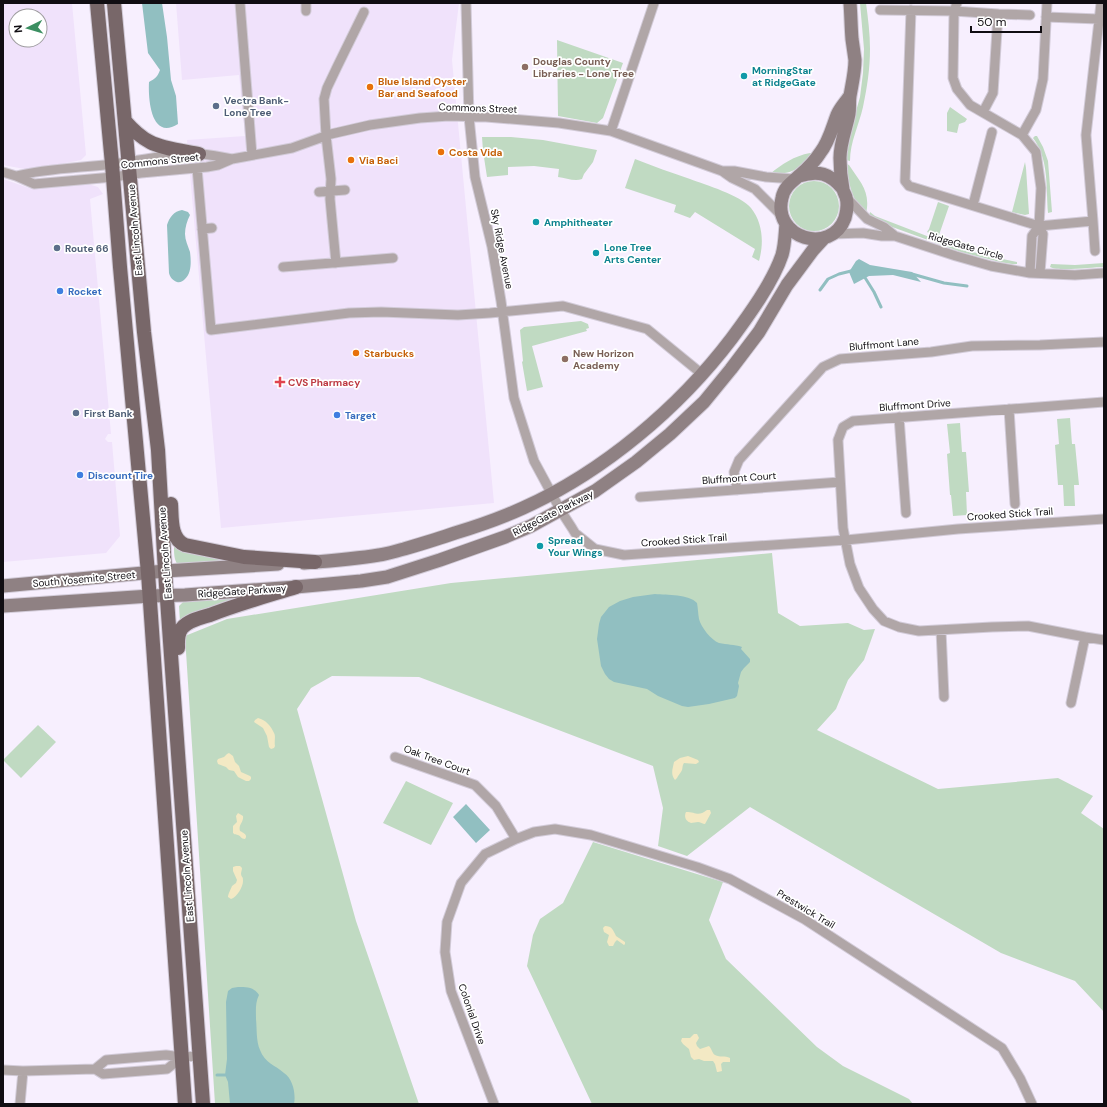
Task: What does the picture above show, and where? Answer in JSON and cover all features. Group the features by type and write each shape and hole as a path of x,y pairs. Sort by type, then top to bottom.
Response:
{"main road":[{"name":"East Lincoln Avenue","path":"97,3 150,596 185,1104"},
{"name":"East Lincoln Avenue","path":"114,3 144,332 158,450 165,571 203,1104"},
{"name":"RidgeGate Parkway","path":"150,596 296,588 387,577 505,537 561,511 595,491 636,462 670,434 704,402 731,369 769,316 786,285 809,255 828,236 840,227 845,219 847,209 840,158 841,147 849,114 855,62 850,3"},
{"name":"RidgeGate Parkway","path":"165,571 315,562 380,555 434,541 482,524 516,510 585,474 624,446 657,419 690,388 718,356 745,320 771,280 782,254 784,220 781,207 785,190 814,162 828,140 838,113 850,98"},
{"path":"125,121 135,131 150,142 170,148 198,161"},
{"path":"797,178 807,173 828,175 836,181 845,194"},
{"path":"784,220 791,230 798,235 811,239 828,236"},
{"path":"158,450 167,461 174,531 177,540 181,544 188,547 244,557 315,562"},
{"name":"South Yosemite Street","path":"3,586 165,571"},
{"path":"180,780 186,758 178,641 179,632 189,622 231,607 296,588"},
{"name":"South Yosemite Street","path":"3,606 150,596"}],"street":[{"path":"240,3 252,155"},
{"name":"Sky Ridge Avenue","path":"466,3 470,117 474,177 492,247 514,398 534,461 551,493"},
{"path":"611,131 654,3"},
{"path":"1022,136 1036,110 1043,79 1047,3"},
{"path":"1095,250 1086,135 1101,3"},
{"path":"954,6 953,78 957,89 970,105 1022,136 1036,152 1041,188 1039,226 1043,234 1040,273"},
{"path":"880,10 911,10 954,6 998,14 1030,15"},
{"path":"911,10 905,181 910,186 1039,226 1093,221"},
{"path":"336,263 330,198 331,178 326,136 324,99 327,88 364,12"},
{"path":"983,112 993,93 998,14"},
{"path":"1046,17 1099,19"},
{"name":"Commons Street","path":"113,171 129,168 156,157 198,161 218,165 232,159 292,148 326,136 370,125 420,118 449,116 486,117 559,123 611,131 722,171 732,178 755,189 784,220"},
{"path":"973,205 992,132"},
{"name":"Commons Street","path":"113,171 198,161 213,155 232,159"},
{"path":"198,161 202,229 211,330 349,313 382,312 458,314 502,312 563,306 647,329 702,374"},
{"path":"16,176 32,172 113,171"},
{"path":"3,172 34,184 113,171"},
{"name":"Commons Street","path":"722,171 734,171 766,177 797,178"},
{"path":"319,192 345,190"},
{"name":"RidgeGate Circle","path":"845,194 867,219 884,227 895,236"},
{"path":"1030,272 1032,236 1039,226"},
{"path":"202,229 212,228"},
{"name":"RidgeGate Circle","path":"828,236 863,233 882,236 895,236 991,266 1040,273 1076,275 1104,273"},
{"path":"283,267 393,258"},
{"name":"Bluffmont Lane","path":"737,490 734,472 739,460 823,367 840,359 931,352 972,346 1104,342"},
{"name":"Bluffmont Drive","path":"846,540 840,482 838,440 843,428 853,421 1104,402"},
{"path":"1008,409 1015,504"},
{"path":"899,417 906,513"},
{"name":"Bluffmont Court","path":"640,497 840,482"},
{"name":"Crooked Stick Trail","path":"551,493 575,533 595,549 624,556 846,540 958,529 1104,519"},
{"path":"846,540 850,564 859,588 884,621 899,627 919,631 1028,626 1104,640"},
{"path":"941,630 944,697"},
{"path":"1071,703 1085,637"},
{"name":"Oak Tree Court","path":"395,756 475,785 496,806 516,839"},
{"name":"Prestwick Trail","path":"516,839 534,832 555,829 591,835 697,867 730,879 804,919 1002,1048 1020,1078 1032,1104"},
{"name":"Colonial Drive","path":"494,1104 451,991 445,952 447,922 461,883 485,854 516,839"},
{"path":"3,1070 23,1071 96,1069 106,1060 166,1055 182,1057 200,1056"},
{"path":"96,1069 102,1074 168,1069 182,1057"},
{"path":"20,1104 23,1071"}],"shaded area":[{"path":"3,3 72,3 86,155 81,160 30,170 3,165"},
{"path":"142,3 162,3 171,80 176,96 178,124 169,128 162,127 157,123 153,116 149,98 149,82 156,77 160,70 148,53"},
{"path":"176,3 459,3 452,60 494,503 221,528 187,140 245,136 239,75 182,80"},
{"path":"860,3 866,3 870,49 868,78 861,114 853,140 850,161 846,160 847,143 860,97 863,73 864,49"},
{"path":"557,40 623,63 603,118 597,123 558,116"},
{"path":"950,107 967,119 965,122 959,124 957,133 947,131 947,113"},
{"path":"1037,136 1043,147 1048,161 1052,212 1048,213 1046,174 1042,155 1033,138"},
{"path":"482,137 511,137 543,140 597,150 593,162 582,179 579,180 558,177 559,169 534,166 508,167 508,175 487,177"},
{"path":"810,153 814,154 795,170 785,173 770,174 788,161"},
{"path":"635,159 722,191 746,203 755,214 760,227 762,247 759,261 752,257 755,249 695,212 690,218 674,212 676,205 625,188"},
{"path":"1025,162 1029,214 1025,215 1012,212"},
{"path":"847,164 864,187 867,199 866,214 858,204 853,194"},
{"path":"3,179 32,189 88,184 98,187 103,194 90,199 111,434 108,434 105,439 108,442 112,442 120,536 106,553 3,562"},
{"path":"809,181 819,181 832,188 839,201 839,211 832,224 819,231 809,231 800,227 793,220 789,211 789,201 793,192 800,185"},
{"path":"938,202 949,206 939,235 940,238 927,232"},
{"path":"182,210 188,212 190,215 186,224 185,234 191,262 189,273 182,281 178,282 171,277 169,273 167,225 172,215"},
{"path":"870,212 875,216 958,248 1017,262 1017,264 1000,262 961,252 884,224 869,216"},
{"path":"859,259 870,265 912,272 921,282 893,275 869,276 854,284 849,272"},
{"path":"1104,263 1104,267 1061,269 1050,267 1051,264 1075,265"},
{"path":"581,321 588,324 589,328 586,329 587,331 532,346 543,387 527,391 522,362 520,330 524,327"},
{"path":"1070,418 1072,444 1075,444 1079,485 1074,485 1075,506 1064,506 1063,485 1058,485 1055,445 1059,444 1057,419"},
{"path":"960,423 962,452 966,452 969,492 966,492 967,515 953,516 947,454 950,453 947,424"},
{"path":"177,546 235,562 178,565 174,552 174,547"},
{"path":"772,553 778,613 800,626 848,623 864,630 875,629 864,660 848,680 836,709 817,730 938,789 1058,778 1093,796 1081,813 1104,829 1104,1012 1075,981 1001,953 750,807 687,856 658,846 663,808 653,766 419,677 332,676 311,688 297,709 356,921 419,1104 215,1104 185,636 227,619 451,583"},
{"path":"655,594 683,596 693,600 697,603 700,622 710,636 719,643 742,647 741,649 750,659 750,662 741,672 737,696 735,698 709,704 688,707 682,706 658,696 647,689 614,682 605,674 601,666 597,639 601,617 609,607 620,601 633,597"},
{"path":"239,597 180,622 179,606 184,601"},
{"path":"38,725 56,742 21,778 3,760"},
{"path":"406,781 453,803 431,845 383,823"},
{"path":"466,804 490,830 476,843 453,817"},
{"path":"593,842 723,882 709,920 726,959 817,1047 843,1066 909,1099 913,1104 592,1104 527,966 533,935 540,919 563,903"},
{"path":"238,987 253,989 259,995 256,1010 259,1046 265,1058 290,1079 295,1096 294,1104 230,1104 228,1082 225,1075 227,1059 226,1002 228,991 232,988"}],"sand":[{"path":"258,718 266,722 273,730 275,736 274,748 271,749 269,747 267,736 263,728 254,722"},
{"path":"229,753 233,756 241,772 251,777 249,781 238,777 234,771 218,764 218,759"},
{"path":"688,756 698,760 699,762 696,764 684,763 682,771 675,780 672,773 674,762 680,758"},
{"path":"710,810 711,813 705,824 698,822 691,823 687,821 685,815 686,812 699,814"},
{"path":"238,813 243,816 240,831 246,835 245,839 233,833 233,826 237,822 236,816"},
{"path":"240,866 242,868 241,874 243,883 241,889 231,899 228,896 232,886 237,880 233,871 233,867"},
{"path":"605,926 611,928 616,936 625,942 625,944 624,945 617,940 613,946 609,946 607,942 609,935 604,932 603,928"},
{"path":"694,1034 697,1034 699,1038 696,1043 700,1049 709,1046 715,1055 730,1058 730,1062 723,1062 721,1064 722,1071 717,1072 713,1061 704,1061 699,1059 694,1060 691,1057 689,1049 681,1041 682,1038 690,1038"}],"waterway":[{"path":"820,290 828,279 851,271"},
{"path":"912,274 944,283 967,286"},
{"path":"864,276 881,307"},
{"path":"217,1075 225,1075"}],"place":[{"name":"Douglas County Libraries - Lone Tree","path":"525,67"},
{"name":"MorningStar at RidgeGate","path":"744,76"},
{"name":"Blue Island Oyster Bar and Seafood","path":"370,87"},
{"name":"Vectra Bank- Lone Tree","path":"216,106"},
{"name":"Costa Vida","path":"441,152"},
{"name":"Via Baci","path":"351,160"},
{"name":"Amphitheater","path":"536,222"},
{"name":"Route 66","path":"57,248"},
{"name":"Lone Tree Arts Center","path":"596,253"},
{"name":"Rocket","path":"60,291"},
{"name":"Starbucks","path":"356,353"},
{"name":"New Horizon Academy","path":"565,359"},
{"name":"CVS Pharmacy","path":"280,382"},
{"name":"First Bank","path":"76,413"},
{"name":"Target","path":"337,415"},
{"name":"Discount Tire","path":"80,475"},
{"name":"Spread Your Wings","path":"540,546"}]}
